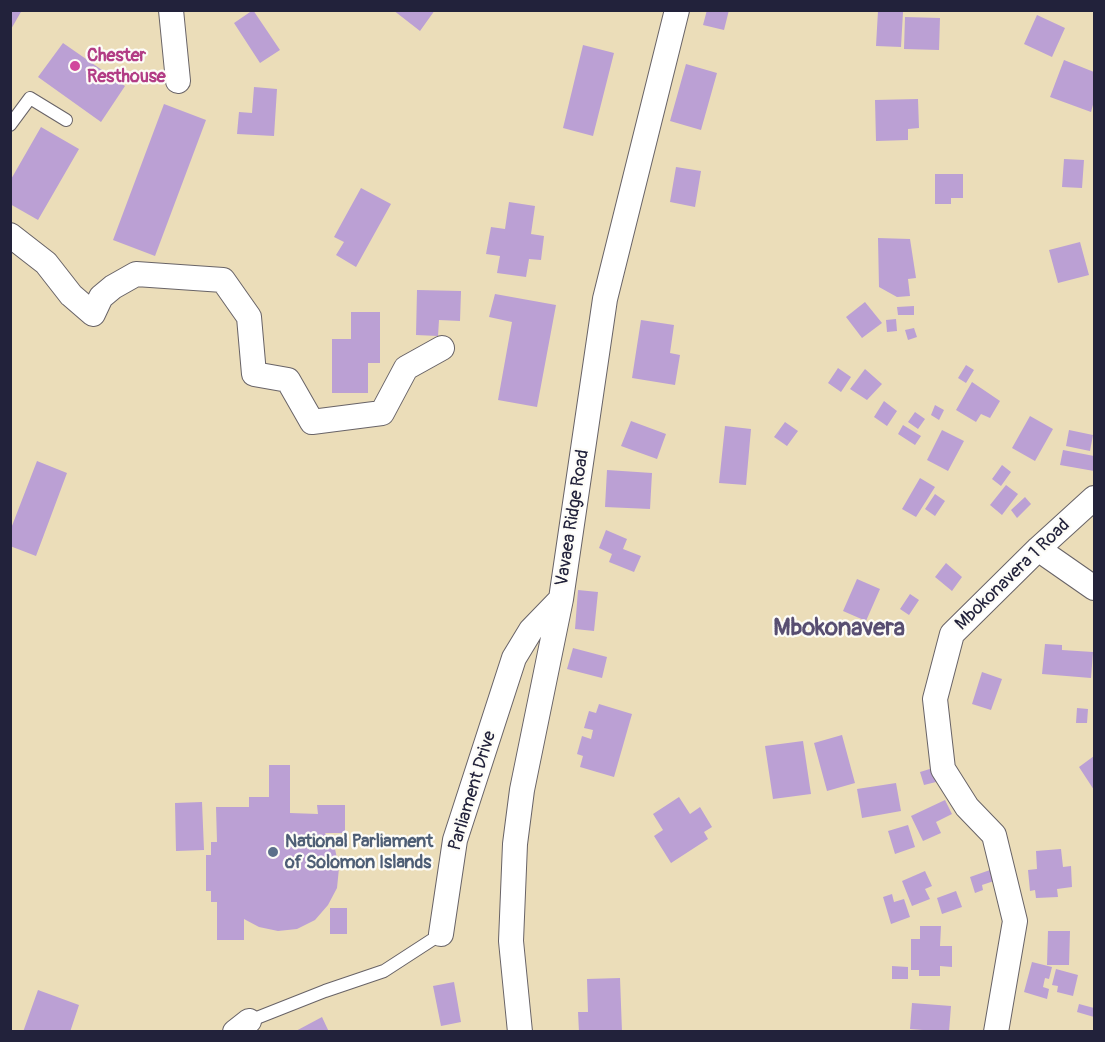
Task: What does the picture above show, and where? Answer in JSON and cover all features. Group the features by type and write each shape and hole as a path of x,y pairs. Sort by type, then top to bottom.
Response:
{"street":[{"path":"171,10 178,81"},
{"name":"Vavaea Ridge Road","path":"520,1032 511,941 515,844 522,790 561,599 606,299 677,10"},
{"path":"10,235 46,263 71,295 93,314 101,297 112,287 136,274 223,279 249,316 254,374 288,380 312,422 382,413 406,368 442,348"},
{"name":"Mbokonavera 1 Road","path":"996,1032 1015,921 994,835 967,807 943,770 935,699 952,634 1038,549 1095,498"},
{"path":"1038,549 1095,588"},
{"name":"Parliament Drive","path":"441,934 455,840 514,658 531,630 561,599"}],"lane":[{"path":"10,125 30,98 66,120"},
{"name":"Parliament Drive","path":"242,1026 326,991 384,971 441,934"}],"building":[{"path":"10,10 22,10 10,31"},
{"path":"253,10 280,50 260,63 234,23"},
{"path":"393,10 435,10 420,31"},
{"path":"707,10 729,10 724,30 703,25"},
{"path":"878,11 903,12 901,47 876,46"},
{"path":"1037,15 1065,28 1052,57 1024,44"},
{"path":"905,17 940,18 939,50 904,49"},
{"path":"63,43 125,86 101,122 38,77"},
{"path":"583,45 614,53 593,136 563,128"},
{"path":"1064,60 1094,72 1094,101 1091,112 1050,97"},
{"path":"686,64 717,73 701,130 670,121"},
{"path":"254,87 277,89 274,136 237,134 239,112 252,113"},
{"path":"918,99 919,128 908,129 908,140 876,141 875,100"},
{"path":"164,104 206,120 155,256 113,240"},
{"path":"41,127 79,149 38,220 10,204 10,181"},
{"path":"1064,159 1084,160 1082,188 1062,187"},
{"path":"676,167 701,171 695,207 670,202"},
{"path":"935,174 963,174 963,198 951,198 951,204 935,204"},
{"path":"361,188 391,204 356,267 336,255 344,242 334,237"},
{"path":"509,202 535,206 531,234 544,236 541,260 529,259 526,277 497,273 500,256 486,254 491,227 505,229"},
{"path":"878,238 910,239 916,278 908,279 910,296 897,297 879,287"},
{"path":"1080,242 1089,275 1058,283 1049,250"},
{"path":"417,290 461,291 460,321 439,320 438,336 416,335"},
{"path":"495,294 556,305 537,407 498,400 512,322 489,317"},
{"path":"865,302 882,323 862,338 846,317"},
{"path":"914,306 914,315 898,315 897,307"},
{"path":"351,312 380,312 380,363 368,363 368,393 332,393 332,339 351,339"},
{"path":"896,319 897,331 887,332 886,320"},
{"path":"641,320 674,325 670,353 680,355 675,385 632,378"},
{"path":"914,328 917,337 908,340 905,330"},
{"path":"966,365 974,370 966,383 958,378"},
{"path":"838,368 851,377 841,392 828,383"},
{"path":"865,369 882,384 867,400 850,389"},
{"path":"972,382 1000,401 990,418 981,414 976,422 956,410"},
{"path":"884,401 897,411 887,426 874,417"},
{"path":"935,405 944,410 939,420 931,415"},
{"path":"915,412 925,419 918,429 908,422"},
{"path":"1030,416 1053,429 1035,461 1012,448"},
{"path":"631,421 666,434 657,459 621,446"},
{"path":"785,422 798,431 787,446 774,437"},
{"path":"903,425 921,436 915,445 898,434"},
{"path":"725,426 751,429 746,485 719,483"},
{"path":"942,430 964,441 948,471 927,460"},
{"path":"1069,430 1093,435 1090,451 1066,446"},
{"path":"1063,450 1094,456 1094,471 1060,465"},
{"path":"37,461 67,473 36,556 10,546 10,531"},
{"path":"1002,465 1011,472 1001,486 992,479"},
{"path":"607,470 652,473 650,509 605,507"},
{"path":"920,478 935,487 916,517 902,509"},
{"path":"1006,485 1018,494 1002,515 990,505"},
{"path":"935,494 945,501 935,516 925,509"},
{"path":"1025,497 1031,504 1017,518 1011,510"},
{"path":"606,530 627,539 623,549 641,556 634,572 609,562 612,554 599,548"},
{"path":"946,563 962,577 952,591 935,577"},
{"path":"857,579 880,589 866,621 843,611"},
{"path":"578,590 598,592 594,631 575,629"},
{"path":"910,594 919,600 909,615 900,609"},
{"path":"1045,644 1062,645 1062,650 1093,652 1091,678 1042,674"},
{"path":"573,648 607,657 602,678 567,669"},
{"path":"982,672 1002,679 991,710 972,704"},
{"path":"599,704 632,714 614,777 580,767 583,756 577,754 582,736 591,739 593,730 584,728 589,711 596,713"},
{"path":"1077,708 1088,709 1087,723 1076,723"},
{"path":"842,735 855,783 827,791 814,743"},
{"path":"803,741 811,794 773,799 765,746"},
{"path":"1094,756 1094,790 1079,767"},
{"name":"National Parliament of Solomon Islands","path":"269,765 290,765 290,813 318,814 317,805 345,805 345,833 325,833 335,849 339,868 337,888 328,905 315,920 297,929 278,931 259,927 244,919 244,940 217,940 217,902 211,902 211,891 206,891 206,855 211,855 211,842 217,842 216,807 249,807 249,797 269,797"},
{"path":"933,768 936,782 924,785 920,772"},
{"path":"896,783 901,811 862,818 857,789"},
{"path":"679,797 690,814 700,807 712,827 704,832 708,839 671,863 654,836 663,830 653,814"},
{"path":"945,800 952,814 936,822 941,833 923,841 911,816"},
{"path":"202,802 204,850 176,851 175,803"},
{"path":"908,825 915,847 895,854 888,831"},
{"path":"1061,849 1063,867 1071,866 1072,887 1057,889 1058,897 1036,898 1035,890 1030,891 1028,870 1037,869 1036,851"},
{"path":"990,870 994,881 982,885 983,890 975,893 970,877"},
{"path":"925,871 932,886 925,889 930,899 912,906 902,881"},
{"path":"956,891 962,907 942,914 937,898"},
{"path":"892,894 894,902 904,899 910,917 891,924 883,897"},
{"path":"330,908 347,908 347,934 330,934"},
{"path":"920,926 941,926 940,946 952,946 952,967 940,966 940,976 919,976 919,970 911,970 911,939 920,939"},
{"path":"1048,931 1070,931 1069,965 1047,965"},
{"path":"1032,962 1052,967 1049,979 1045,978 1043,987 1049,989 1047,999 1024,992"},
{"path":"892,966 908,967 908,979 892,979"},
{"path":"1056,969 1078,975 1073,996 1057,992 1058,986 1052,985"},
{"path":"620,978 622,1032 579,1032 578,1012 588,1012 587,979"},
{"path":"454,982 461,1022 441,1026 433,986"},
{"path":"38,990 79,1005 70,1032 23,1032"},
{"path":"912,1003 951,1006 949,1032 910,1029"},
{"path":"1079,1004 1094,1008 1094,1017 1077,1012"},
{"path":"322,1017 329,1032 294,1032"}],"place":[{"name":"Chester Resthouse","path":"75,66"},
{"name":"National Parliament of Solomon Islands","path":"273,852"}],"district":[{"name":"Mbokonavera","path":"839,629"}]}
